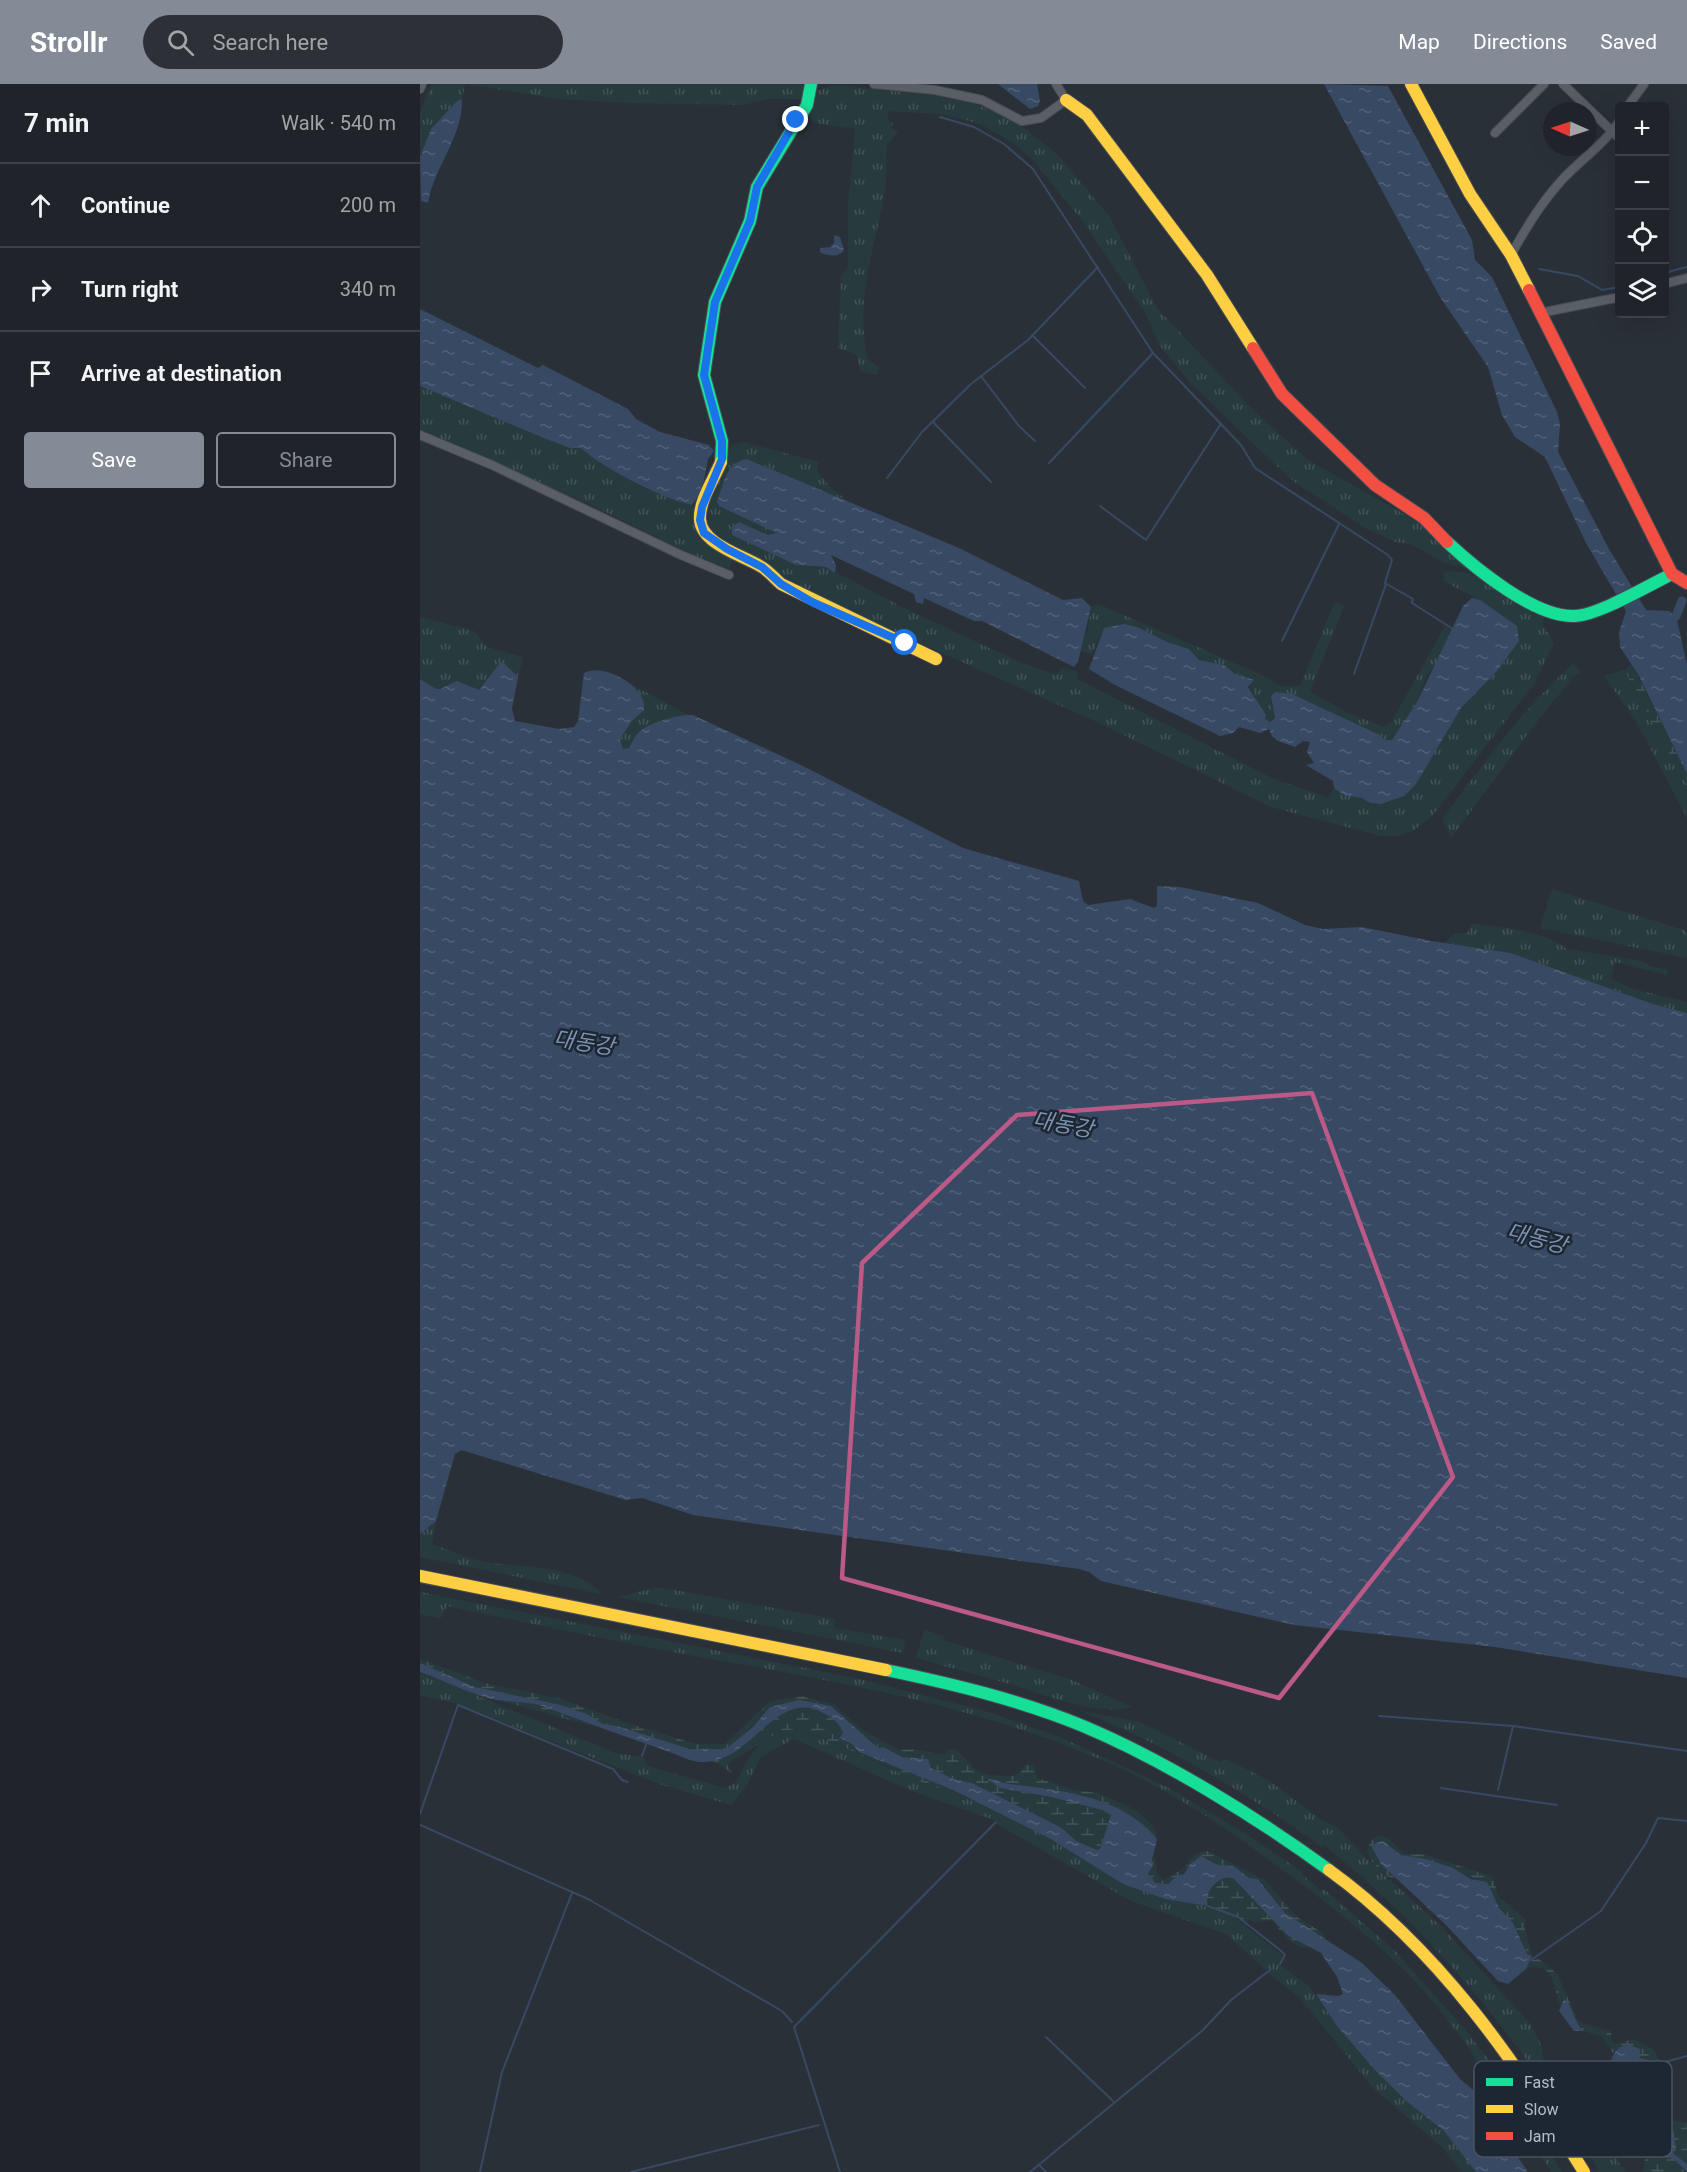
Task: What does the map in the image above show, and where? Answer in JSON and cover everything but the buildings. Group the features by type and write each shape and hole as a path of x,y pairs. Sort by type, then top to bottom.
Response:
{"main road":[{"path":"811,84 807,105 757,187 750,221 715,302 704,375 722,441 722,459 702,507 700,520 704,533 727,549 762,567 781,584 936,658"},
{"path":"1411,84 1440,133 1491,231 1511,255 1672,574 1687,583"},
{"path":"1066,100 1087,115 1207,275 1282,394 1375,485 1424,518 1443,539 1482,574 1540,608 1575,616 1617,600 1672,574"},
{"path":"420,1576 897,1672 958,1686 1066,1720 1160,1765 1232,1806 1310,1857 1377,1908 1431,1960 1484,2023 1512,2061"},
{"path":"1575,2157 1584,2172"}],"street":[{"path":"420,89 422,84"},
{"path":"874,84 935,90 982,100 1022,121 1041,118 1066,100 1056,84"},
{"path":"1495,133 1544,84"},
{"path":"1563,84 1615,135"},
{"path":"1631,102 1644,84"},
{"path":"1511,255 1523,233 1560,182 1615,128"},
{"path":"1669,283 1687,278"},
{"path":"1540,313 1615,298"},
{"path":"420,435 492,465 681,555 729,575"}],"highlighted area":[{"path":"1312,1093 1453,1477 1279,1698 842,1578 862,1263 1017,1115"}],"green space":[{"path":"432,84 465,84 462,99 457,101 431,129 420,157 420,112"},
{"path":"465,84 802,84 805,90 802,99 770,99 742,105 559,99"},
{"path":"835,85 938,96 972,103 1015,121 1057,154 1109,216 1157,308 1248,405 1308,460 1420,523 1466,568 1445,563 1411,544 1396,542 1367,529 1293,481 1188,380 1161,347 1144,311 1084,223 1032,159 1014,144 984,126 966,120 939,114 888,111 888,120 893,124 891,128 898,132 887,145 885,191 868,275 863,317 868,360 879,367 876,375 860,371 857,355 838,348 841,276 848,268 848,205 855,129 816,123 808,116 817,91"},
{"path":"420,386 541,437 570,448 581,448 605,466 637,484 699,507 696,526 733,557 729,569 701,559 583,501 420,432"},
{"path":"743,442 819,462 817,471 830,487 843,497 840,498 748,459 778,533 769,535 739,522 732,535 796,565 826,567 904,608 1022,663 1057,675 1062,667 1078,672 1077,679 1272,778 1329,798 1334,788 1344,795 1362,798 1432,756 1461,708 1506,660 1480,600 1443,581 1444,572 1469,574 1482,579 1545,616 1542,623 1554,643 1534,684 1432,816 1413,831 1398,836 1381,836 1271,807 1095,721 795,588 706,528 705,517 731,445"},
{"path":"1335,601 1344,606 1310,692 1348,713 1384,727 1392,721 1445,626 1452,631 1434,667 1426,677 1417,702 1392,740 1385,740 1380,735 1292,694 1271,702 1275,718 1270,722 1265,719 1246,677 1235,674 1224,665 1199,660 1189,649 1167,642 1137,627 1124,624 1104,628 1092,654 1079,651 1088,628 1091,607 1098,604 1262,675 1281,686 1300,686"},
{"path":"420,617 474,631 487,647 523,657 518,677 504,663 488,677 482,690 460,682 451,684 445,689 435,689 420,679"},
{"path":"1573,664 1581,672 1573,678 1542,715 1451,838 1442,819 1520,719 1554,681"},
{"path":"1632,664 1687,774 1687,786 1624,670"},
{"path":"1624,670 1687,786 1687,818 1636,721 1604,676"},
{"path":"620,678 688,715 640,731 629,748 623,749 620,739 632,721 644,710 633,688"},
{"path":"1552,889 1687,931 1687,958 1540,928"},
{"path":"1472,923 1534,934 1567,949 1641,961 1652,967 1668,969 1667,975 1615,962 1611,979 1633,989 1687,1002 1687,1013 1653,1004 1511,953 1444,943 1455,933 1467,933"},
{"path":"436,1521 432,1544 479,1561 563,1572 590,1584 602,1594 420,1557 420,1534"},
{"path":"658,1587 835,1619 834,1628 905,1640 903,1653 618,1597"},
{"path":"420,1592 851,1677 982,1710 1058,1736 1167,1787 1248,1835 1302,1872 1301,1874 1322,1891 1324,1889 1395,1951 1464,2028 1490,2061 1477,2061 1421,1988 1372,1941 1320,1898 1266,1857 1210,1819 1152,1784 1090,1755 994,1721 845,1684 447,1606 440,1619 420,1614"},
{"path":"924,1630 944,1636 943,1640 1072,1680 1132,1707 1102,1709 1086,1706 916,1658"},
{"path":"420,1659 485,1683 561,1699 627,1723 696,1744 725,1744 770,1701 801,1696 833,1704 863,1730 899,1750 914,1749 945,1755 949,1749 954,1749 979,1771 994,1775 1014,1775 1026,1764 1035,1765 1037,1778 1075,1790 1097,1793 1128,1806 1141,1814 1155,1828 1157,1839 1127,1813 1109,1804 1070,1793 988,1779 1000,1788 1051,1797 1102,1810 1111,1815 1100,1849 1097,1850 1076,1841 1062,1828 972,1783 953,1779 931,1768 928,1759 917,1760 878,1748 835,1709 794,1701 775,1706 728,1747 703,1750 683,1747 617,1726 603,1724 587,1714 561,1705 475,1687 420,1663"},
{"path":"420,1672 615,1753 642,1757 648,1766 725,1788 737,1782 748,1760 762,1742 781,1731 806,1731 914,1779 989,1807 1049,1838 1123,1884 1165,1899 1191,1901 1233,1916 1283,1956 1279,1964 1309,1986 1349,2041 1373,2068 1405,2100 1444,2131 1476,2172 1462,2172 1441,2146 1374,2089 1299,1997 1268,1973 1271,1969 1266,1970 1226,1934 1131,1901 997,1824 997,1821 912,1791 796,1740 791,1740 761,1757 747,1785 731,1805 659,1784 458,1704 420,1695"},
{"path":"497,1700 541,1705 596,1727"},
{"path":"801,1706 821,1711 832,1718 844,1733 839,1738 852,1744 859,1752 907,1770 989,1807 914,1779 819,1736 795,1729 780,1731 730,1762 728,1766 732,1773 713,1761 737,1750 778,1717"},
{"path":"1081,1711 1140,1722 1220,1762 1226,1759 1268,1780 1322,1820 1338,1828 1369,1861 1443,1928 1531,2025 1541,2045 1544,2061 1527,2061 1476,1995 1441,1955 1365,1880 1324,1845 1322,1847 1235,1789 1145,1739"},
{"path":"1378,1835 1389,1839 1405,1854 1424,1854 1493,1877 1498,1896 1526,1920 1524,1926 1532,1956 1527,1954 1521,1938 1499,1908 1488,1885 1445,1865 1401,1855 1388,1844 1373,1853 1398,1880 1388,1876 1379,1870 1367,1852 1370,1842"},
{"path":"1208,1851 1265,1880 1297,1917 1323,1933 1326,1940 1299,1925 1285,1913 1262,1882 1249,1878 1233,1866 1218,1865 1209,1859 1194,1859 1179,1876 1166,1884 1154,1881 1148,1874 1155,1855 1157,1874 1164,1880 1181,1870 1197,1853"},
{"path":"1228,1876 1233,1878 1287,1935 1312,1947 1305,1948 1293,1943 1270,1920 1255,1923 1250,1920 1246,1923 1210,1904 1206,1900 1211,1888 1220,1879"},
{"path":"1539,1959 1558,1975 1577,2019 1582,2023 1611,2031 1612,2042 1615,2044 1634,2039 1655,2051 1659,2061 1640,2061 1636,2046 1623,2046 1613,2053 1601,2036 1583,2031 1570,2006 1563,1999 1560,2005 1554,1983 1548,1972 1536,1967 1526,1969 1531,1960"},
{"path":"1672,2120 1687,2123 1687,2164 1673,2153 1676,2142 1672,2137"},
{"path":"1543,2157 1553,2157 1562,2172 1551,2172"},
{"path":"1591,2157 1615,2157 1625,2172 1600,2172"},
{"path":"1644,2157 1669,2157 1684,2168 1684,2172 1643,2172"}],"water":[{"path":"998,84 1037,84 1040,101 1038,106 1030,109"},
{"path":"1324,84 1388,86 1472,240 1475,260 1492,277 1557,412 1560,424 1558,452 1609,549 1646,610 1669,611 1676,616 1687,664 1687,774 1638,674 1620,647 1619,632 1626,611 1586,543 1545,457 1515,437 1502,415 1488,367 1440,297"},
{"path":"462,99 458,126 436,177 428,203 421,201 420,157 431,129 457,101"},
{"path":"834,235 840,237 844,250 842,253 833,256 820,252 820,248 830,247 834,243"},
{"path":"420,309 538,368 543,365 628,409 636,419 660,432 709,445 714,451 708,459 702,490 692,505 634,482 581,448 570,448 541,437 420,386"},
{"path":"747,459 959,548 1063,600 1082,598 1091,607 1078,662 1074,667 982,621 974,621 924,598 923,604 916,602 914,594 831,555 836,565 835,573 826,567 796,565 732,535 732,527 739,522 768,535 777,533 719,506 717,502 730,469 734,464"},
{"path":"1472,598 1480,600 1517,626 1519,641 1497,671 1461,708 1416,784 1404,796 1381,804 1344,795 1334,788 1333,781 1306,765 1314,763 1307,752 1310,742 1303,741 1295,747 1278,741 1269,729 1260,733 1239,727 1233,733 1220,736 1115,685 1089,669 1104,628 1124,624 1137,627 1167,642 1189,649 1199,660 1224,665 1235,674 1254,680 1248,687 1266,715 1265,719 1270,722 1275,718 1271,696 1275,692 1292,694 1380,735 1385,740 1392,740 1417,702 1463,606"},
{"name":"대동강","path":"500,663 504,663 518,677 512,709 515,721 559,729 574,727 578,721 584,673 592,670 612,674 632,685 643,701 644,710 632,721 620,739 623,749 629,748 637,734 650,725 673,717 693,715 803,766 963,848 1079,881 1083,901 1088,905 1130,899 1154,908 1157,906 1157,886 1180,887 1258,903 1305,925 1323,929 1362,927 1431,941 1511,953 1653,1004 1687,1013 1687,1678 1495,1647 1294,1625 1101,1581 1089,1572 1079,1569 693,1515 642,1498 626,1500 461,1450 455,1454 436,1521 420,1534 420,679 436,689 457,681 479,690"},
{"path":"420,1663 475,1687 561,1705 587,1714 603,1724 617,1726 690,1749 728,1747 753,1727 770,1707 799,1700 831,1706 878,1748 883,1747 902,1757 928,1759 931,1768 953,1779 972,1783 1062,1828 1076,1841 1097,1850 1100,1849 1111,1815 1102,1810 1051,1797 1000,1788 987,1779 1070,1793 1109,1804 1127,1813 1157,1839 1152,1860 1154,1863 1148,1874 1156,1883 1168,1884 1178,1875 1184,1874 1190,1864 1201,1856 1218,1865 1233,1866 1249,1878 1258,1879 1285,1913 1362,1963 1395,1995 1460,2079 1474,2091 1474,2157 1518,2157 1528,2172 1476,2172 1444,2131 1405,2100 1373,2068 1337,2026 1316,1994 1339,1996 1343,1994 1337,1977 1321,1953 1287,1935 1233,1878 1222,1879 1213,1885 1208,1895 1208,1906 1165,1899 1123,1884 1049,1838 953,1790 859,1752 852,1744 839,1738 843,1733 834,1720 808,1708 792,1709 778,1717 736,1751 721,1759 698,1762 539,1705 495,1700 471,1693 420,1672"},
{"path":"1383,1841 1401,1855 1426,1859 1453,1868 1471,1879 1487,1882 1499,1908 1513,1923 1527,1954 1532,1956 1526,1969 1508,1984 1498,1981 1446,1925 1381,1864 1372,1848 1375,1843"},
{"path":"1564,1999 1583,2031 1574,2031 1559,2011"},
{"path":"1630,2045 1640,2049 1640,2061 1611,2061 1618,2049"},
{"path":"1672,2131 1676,2150 1673,2153 1687,2164 1687,2172 1674,2159 1665,2157 1672,2157"}],"waterway":[{"path":"940,117 974,127 1004,144 1033,169 1153,353 1241,445 1255,468 1388,555 1392,560 1385,583 1413,599 1412,603 1453,629"},
{"path":"887,478 922,432 971,384 1028,340 1098,267"},
{"path":"1669,272 1687,267"},
{"path":"1539,269 1578,276 1602,290 1615,288"},
{"path":"1032,335 1085,388"},
{"path":"1049,463 1153,353"},
{"path":"981,376 1019,426 1035,441"},
{"path":"933,422 991,482"},
{"path":"1100,506 1146,540 1220,425"},
{"path":"1282,641 1339,524"},
{"path":"1354,674 1386,584"},
{"path":"1676,616 1682,601"},
{"path":"420,1814 458,1705 613,1769 622,1780 628,1782"},
{"path":"1379,1716 1513,1726 1687,1751"},
{"path":"1498,1790 1513,1726"},
{"path":"642,1756 646,1745"},
{"path":"1441,1788 1557,1805"},
{"path":"1531,1960 1601,1911 1646,1843 1658,1818 1687,1821"},
{"path":"840,2172 794,2027 996,1822"},
{"path":"420,1825 588,1899 782,2011 792,2022"},
{"path":"480,2172 502,2072 572,1893"},
{"path":"1208,1906 1238,1917 1280,1950 1285,1955 1280,1964"},
{"path":"1030,2172 1203,2030 1231,2000 1270,1970"},
{"path":"1046,2037 1113,2101"},
{"path":"1669,2061 1687,2056"},
{"path":"1640,2059 1647,2061"},
{"path":"631,2172 819,2125"},
{"path":"1040,2166 1046,2172"}],"traffic: fast":[{"path":"721,462 722,441 704,375 715,302 750,221 757,187 807,105 811,84"},
{"path":"1447,542 1506,589 1542,609 1559,614 1575,616 1597,611 1672,574"},
{"path":"886,1670 1011,1701 1083,1726 1146,1756 1210,1791 1329,1870"}],"traffic: slow":[{"path":"1411,84 1470,194 1511,255 1529,290"},
{"path":"1066,100 1087,115 1207,275 1253,348"},
{"path":"721,462 700,512 702,528 707,535 724,548 763,568 781,584 936,659"},
{"path":"420,1576 886,1670"},
{"path":"1329,1870 1405,1935 1472,2009 1511,2061"},
{"path":"1575,2157 1584,2172"}],"traffic: jam":[{"path":"1529,290 1672,574 1687,583"},
{"path":"1253,348 1282,394 1375,485 1424,518 1447,542"}],"route":[{"path":"796,120 757,187 750,221 715,302 704,375 708,395 718,422 722,441 722,459 702,507 700,520 704,533 727,549 762,567 781,584 812,602 905,643"}]}
